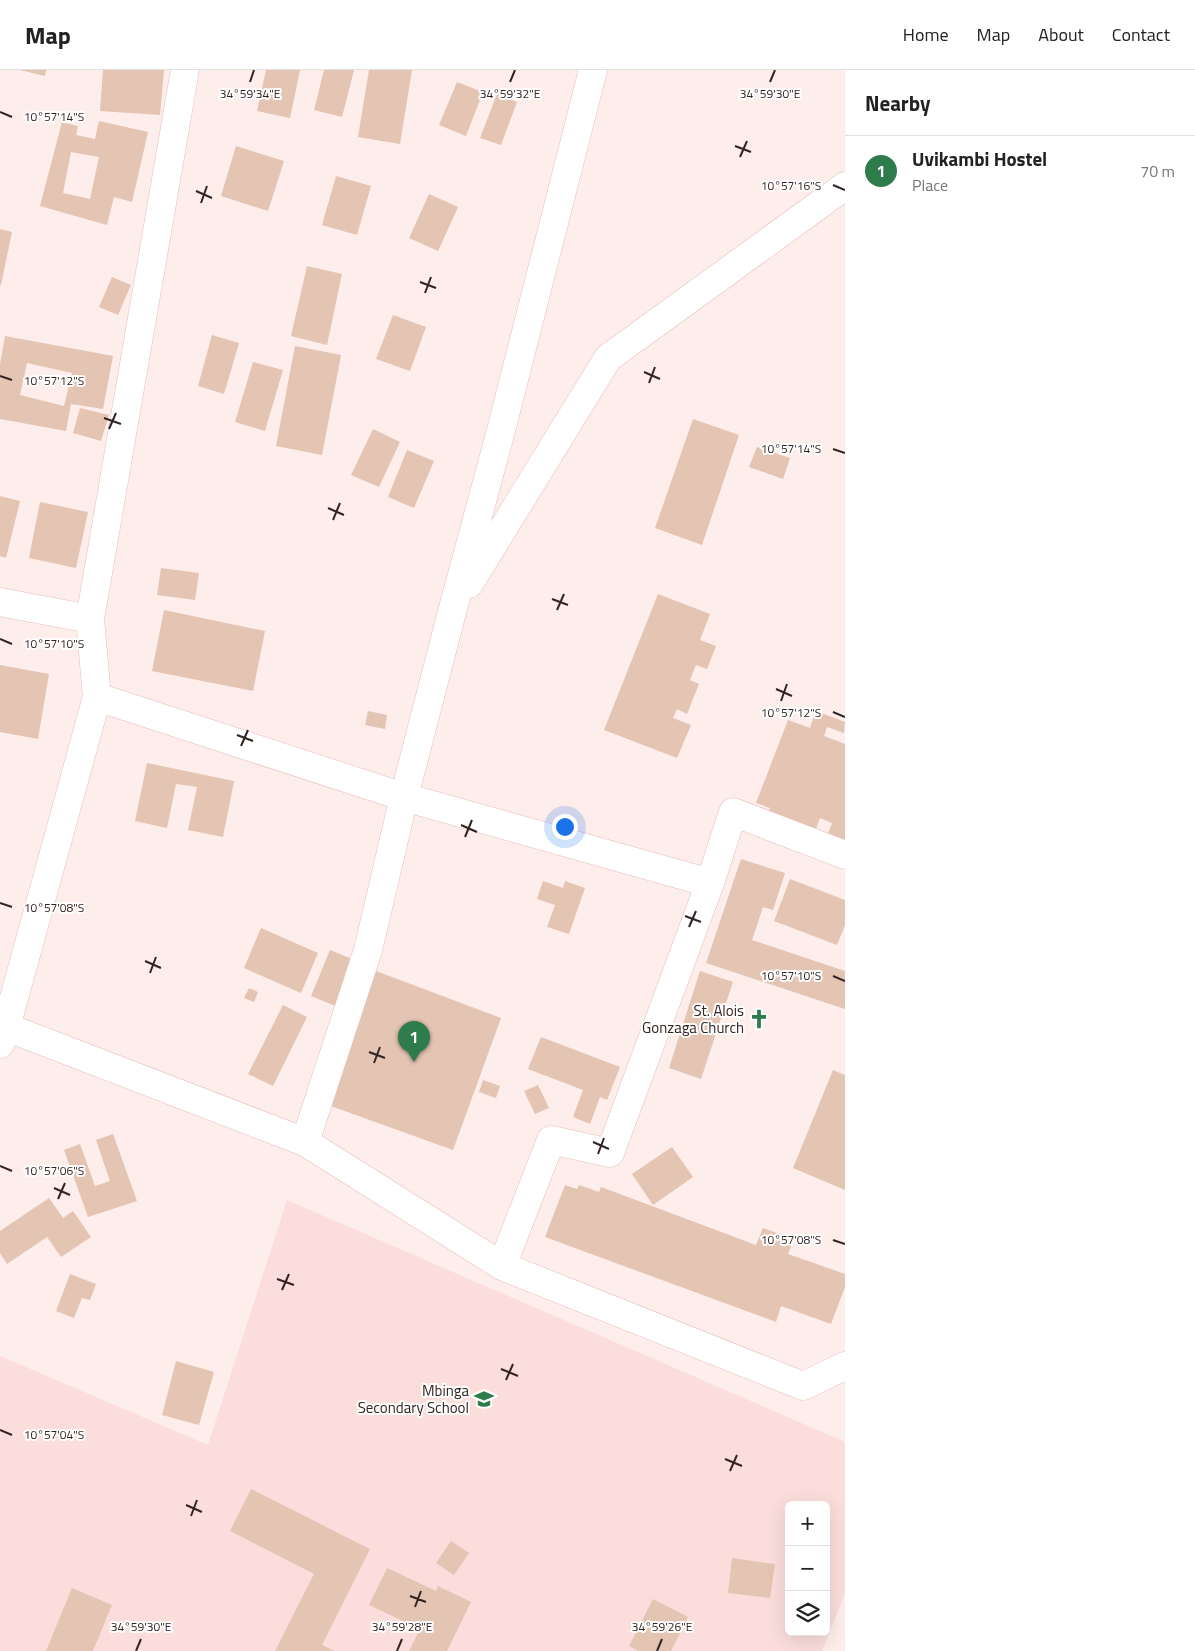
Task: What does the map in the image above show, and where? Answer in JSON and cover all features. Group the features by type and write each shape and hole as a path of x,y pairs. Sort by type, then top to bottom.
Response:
{"street":[{"path":"185,70 90,619 97,697 3,1036 305,1142 502,1266 803,1386 845,1366"},
{"path":"305,1142 368,950 404,798 593,70"},
{"path":"452,612 608,358 845,186"},
{"path":"0,602 90,619"},
{"path":"97,697 404,798 710,883"},
{"path":"502,1266 551,1140 610,1153 710,883 733,812 845,855"}],"shaded area":[{"name":"Mbinga Secondary School","path":"287,1200 845,1442 845,1593 830,1631 830,1501 785,1501 785,1636 828,1636 822,1651 0,1651 0,1356 208,1445"}],"building":[{"path":"20,70 46,70 45,76"},
{"path":"103,70 164,70 160,115 100,111"},
{"path":"266,70 300,70 290,118 257,111"},
{"path":"324,70 354,70 342,117 314,110"},
{"path":"369,70 412,70 400,144 358,137"},
{"path":"457,82 483,92 466,136 439,125"},
{"path":"497,94 517,102 501,145 480,138"},
{"path":"99,121 148,132 132,202 114,197 107,225 40,206 62,122 78,126 76,135 95,139","holes":["71,152 99,157 90,199 63,193"]},
{"path":"236,146 284,161 268,211 221,196"},
{"path":"336,176 371,186 357,235 322,225"},
{"path":"429,194 458,207 438,251 409,238"},
{"path":"0,229 12,232 1,285 0,285"},
{"path":"307,266 342,274 327,345 291,336"},
{"path":"112,277 131,285 118,315 99,307"},
{"path":"393,315 426,327 410,371 376,359"},
{"path":"212,335 239,343 224,394 198,386"},
{"path":"5,336 113,356 103,409 71,404 66,431 0,419 0,364","holes":["27,363 72,373 64,406 20,395"]},
{"path":"295,346 341,355 322,455 276,446"},
{"path":"253,362 283,370 265,431 235,422"},
{"path":"80,408 109,415 101,441 73,433"},
{"path":"693,419 739,435 702,545 655,528"},
{"path":"373,429 400,442 379,487 351,475"},
{"path":"757,447 790,458 783,479 749,467"},
{"path":"407,450 434,461 414,508 388,497"},
{"path":"0,496 20,501 6,558 0,556"},
{"path":"40,502 88,512 76,568 29,558"},
{"path":"161,568 199,573 195,600 157,595"},
{"path":"658,594 710,614 700,640 716,646 707,669 696,665 690,680 699,684 687,714 677,709 673,718 691,725 677,758 604,730"},
{"path":"164,610 265,631 253,691 152,671"},
{"path":"0,665 49,674 38,739 0,732"},
{"path":"368,711 387,715 385,729 365,725"},
{"path":"816,711 845,722 844,733 827,727 824,736 845,744 845,846 826,839 832,823 820,818 814,835 766,818 770,808 756,803 788,720 810,728"},
{"path":"147,763 234,781 223,837 188,830 197,787 176,784 167,828 135,821"},
{"path":"741,859 785,873 773,910 763,907 752,940 845,971 845,1009 706,963"},
{"path":"790,879 845,900 845,925 837,945 774,921"},
{"path":"543,881 563,888 565,881 585,888 569,934 547,927 555,905 537,899"},
{"path":"261,928 318,953 301,993 244,968"},
{"path":"330,950 357,961 338,1007 311,996"},
{"path":"376,971 501,1018 453,1150 328,1105"},
{"path":"700,971 733,982 701,1079 669,1068"},
{"path":"249,988 258,992 254,1002 244,998"},
{"path":"283,1005 307,1017 273,1086 248,1074"},
{"path":"541,1037 620,1067 607,1100 600,1097 590,1124 573,1117 583,1090 528,1069"},
{"path":"833,1070 845,1075 845,1190 793,1168"},
{"path":"483,1080 500,1086 496,1098 479,1092"},
{"path":"538,1085 549,1108 535,1114 524,1091"},
{"path":"113,1134 137,1201 88,1217 64,1150 80,1144 95,1186 110,1181 96,1140"},
{"path":"672,1147 693,1177 653,1205 632,1174"},
{"path":"565,1185 577,1189 579,1185 599,1192 601,1187 756,1245 763,1228 794,1239 788,1254 845,1274 845,1287 831,1324 781,1306 776,1322 545,1237"},
{"path":"49,1198 63,1218 73,1211 91,1237 61,1257 47,1237 7,1264 0,1253 0,1231"},
{"path":"70,1274 96,1284 90,1300 82,1298 74,1318 56,1311"},
{"path":"176,1361 214,1372 199,1425 162,1415"},
{"path":"251,1489 370,1549 322,1645 335,1651 275,1651 314,1574 230,1531"},
{"path":"451,1541 469,1553 454,1575 436,1563"},
{"path":"732,1558 775,1564 770,1598 728,1593"},
{"path":"387,1568 436,1591 438,1586 471,1602 447,1651 409,1651 420,1629 369,1605"},
{"path":"72,1588 112,1605 93,1651 46,1651"},
{"path":"653,1599 688,1617 671,1651 638,1651 629,1646"}],"place":[{"name":"St. Alois Gonzaga Church","path":"759,1019"},
{"name":"Uvikambi Hostel","path":"414,1062"},
{"name":"Mbinga Secondary School","path":"484,1399"}]}
